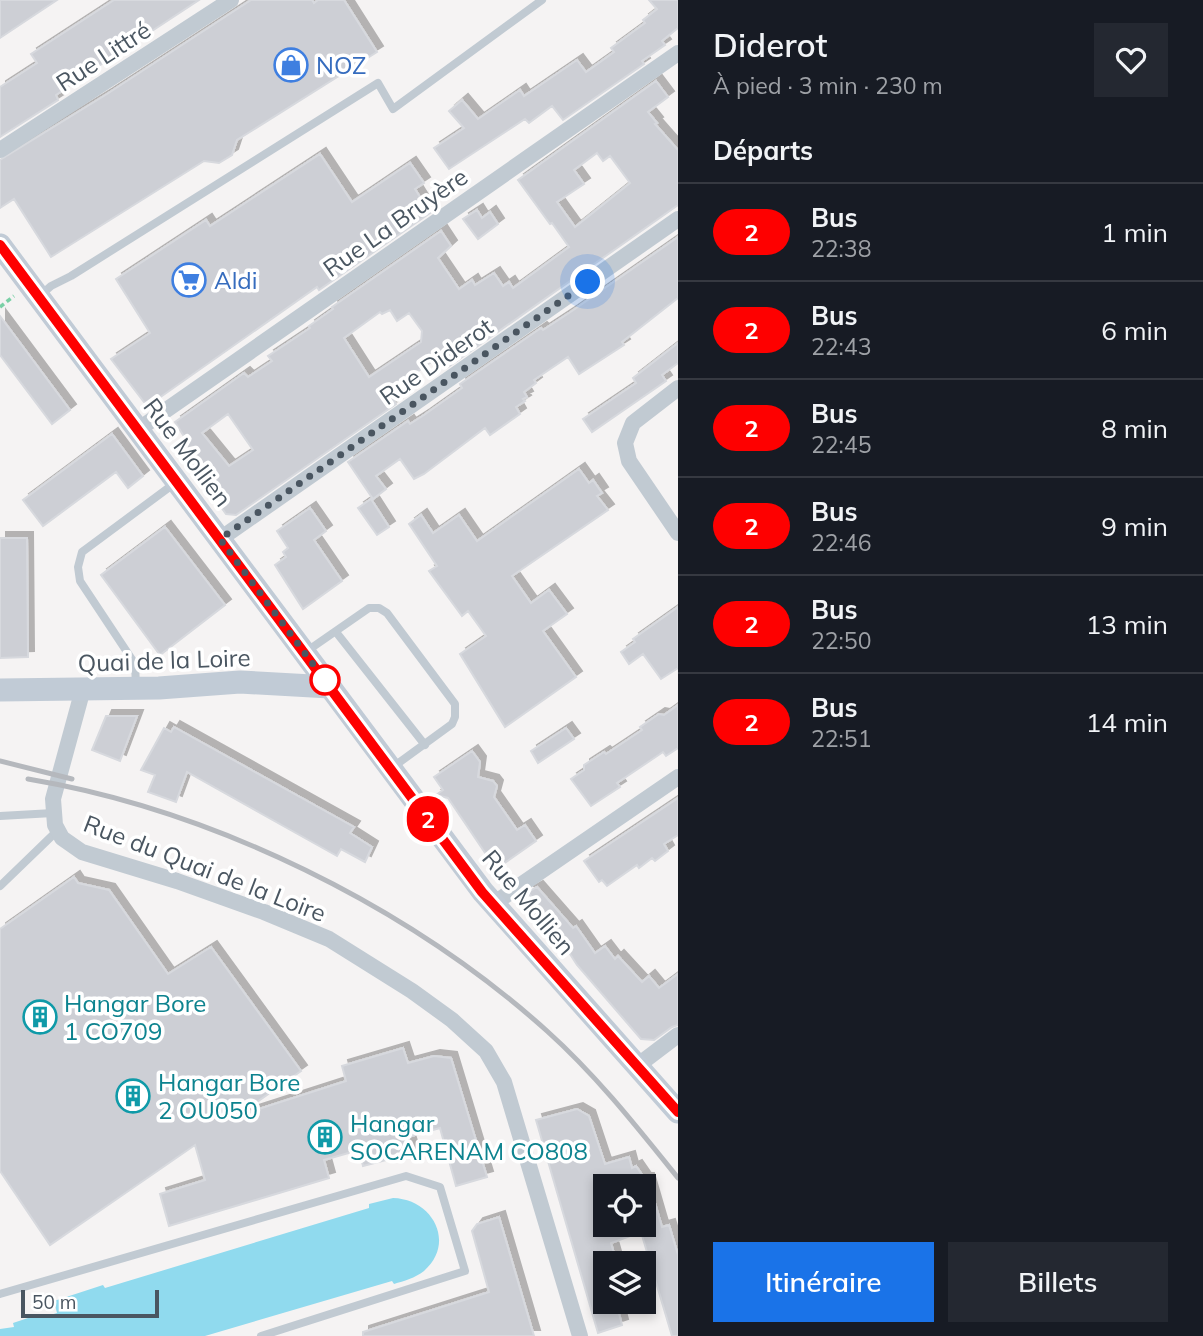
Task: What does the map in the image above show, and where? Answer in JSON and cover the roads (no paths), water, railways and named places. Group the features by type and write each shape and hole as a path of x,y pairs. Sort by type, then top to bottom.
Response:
{"street":[{"name":"Rue Littré","path":"0,150 231,0"},
{"name":"Rue La Bruyère","path":"139,429 678,52"},
{"name":"Rue Diderot","path":"220,539 678,219"},
{"name":"Rue Mollien","path":"0,245 493,904 678,1112"},
{"path":"678,388 632,423 625,443 629,461 678,533"},
{"name":"Quai de la Loire","path":"0,690 136,689 240,682 330,687"},
{"name":"Rue du Quai de la Loire","path":"83,689 53,799 57,831 62,838 82,852 276,916 329,939 412,991 471,1036 486,1051 504,1082 580,1336"},
{"path":"493,904 678,777"},
{"path":"637,1066 678,1035"}],"lane":[{"path":"39,297 51,286 378,83 393,109 542,0"},
{"path":"136,689 135,664 80,581 78,567 82,552 177,481"},
{"path":"305,653 369,608 379,608 387,613 455,704 452,724 391,769"},
{"path":"336,632 425,745"},
{"path":"0,817 53,813"},
{"path":"0,886 57,831"},
{"path":"0,1294 406,1175 440,1187 465,1271 261,1336"}],"water":[{"path":"393,1198 407,1200 429,1214 439,1236 433,1260 424,1271 406,1280 394,1284 392,1281 205,1336 0,1336 0,1329 14,1327 13,1323 37,1315 40,1318 57,1313 54,1301 369,1208 369,1204"}],"railway":[{"path":"0,761 72,779"},
{"path":"28,779 98,794 168,814 237,839 305,870 433,943 492,986 565,1048 599,1083 678,1178"}],"place":[{"name":"NOZ","path":"291,65"},
{"name":"Aldi","path":"189,280"},
{"name":"Hangar Bore 1 CO709","path":"40,1017"},
{"name":"Hangar Bore 2 OU050","path":"133,1096"},
{"name":"Hangar SOCARENAM CO808","path":"325,1137"}]}
